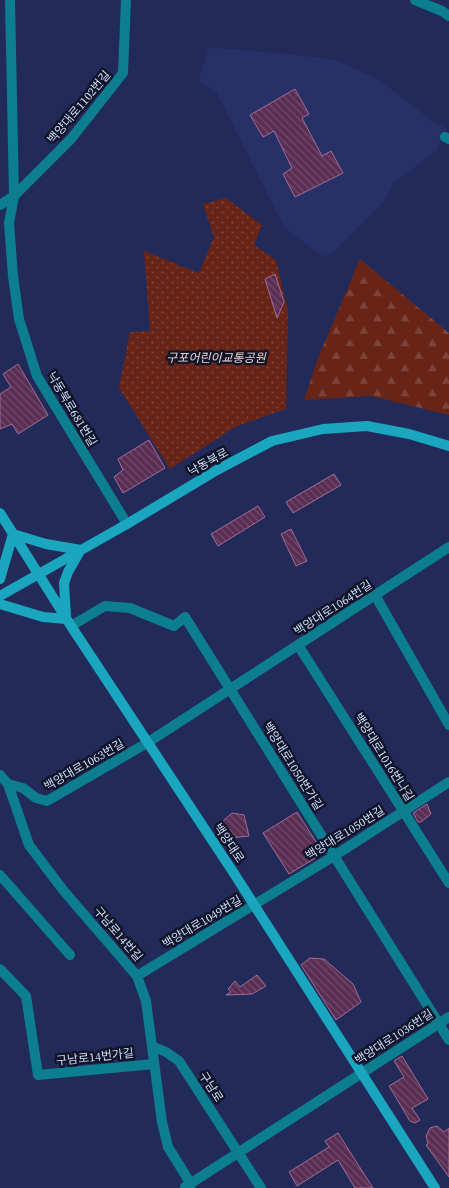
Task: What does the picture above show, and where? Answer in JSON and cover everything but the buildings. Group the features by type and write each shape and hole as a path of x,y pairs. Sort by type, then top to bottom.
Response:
{"main road":[{"name":"낙동북로","path":"0,596 38,576 217,470 272,441 323,428 367,426 409,434 449,446"},
{"name":"백양대로","path":"0,513 68,623 254,905 357,1076 436,1188"},
{"path":"0,579 13,534 46,544 81,550 64,583 68,623 0,604"}],"street":[{"name":"낙동북로681번길","path":"10,0 14,196 9,224 19,319 37,376 127,524"},
{"name":"백양대로1102번길","path":"0,204 14,196 71,139 123,73 126,0"},
{"path":"415,0 447,13"},
{"name":"백양대로1064번길","path":"147,743 449,547"},
{"path":"375,595 449,725"},
{"path":"68,623 105,606 130,608 174,626 185,616 230,689"},
{"name":"백양대로1016번나길","path":"298,645 449,883"},
{"name":"백양대로1050번가길","path":"230,689 449,1040"},
{"name":"백양대로1063번길","path":"8,784 23,788 36,798 47,801 147,743"},
{"name":"구남로14번길","path":"0,775 8,784 29,845 67,894 137,976 146,1001 162,1122 168,1147 189,1187"},
{"name":"백양대로1050번길","path":"254,905 449,782"},
{"path":"0,875 70,955"},
{"name":"백양대로1049번길","path":"137,976 254,905"},
{"name":"구남로14번가길","path":"0,969 26,996 38,1075 154,1064"},
{"name":"백양대로1036번길","path":"357,1076 449,1017"},
{"name":"구남로","path":"152,1046 166,1052 179,1061 261,1188"},
{"path":"189,1187 357,1076"}],"shaded area":[{"path":"209,47 335,60 378,79 435,123 447,129 436,151 393,183 384,201 330,255 322,256 284,227 217,93 201,83 199,78"}],"green space":[{"name":"구포어린이교통공원","path":"226,198 262,225 254,245 276,260 288,311 286,409 237,426 170,469 119,388 130,332 150,331 144,251 199,273 214,237 203,204"},
{"path":"360,259 449,333 449,415 371,396 304,400 318,358"}]}
